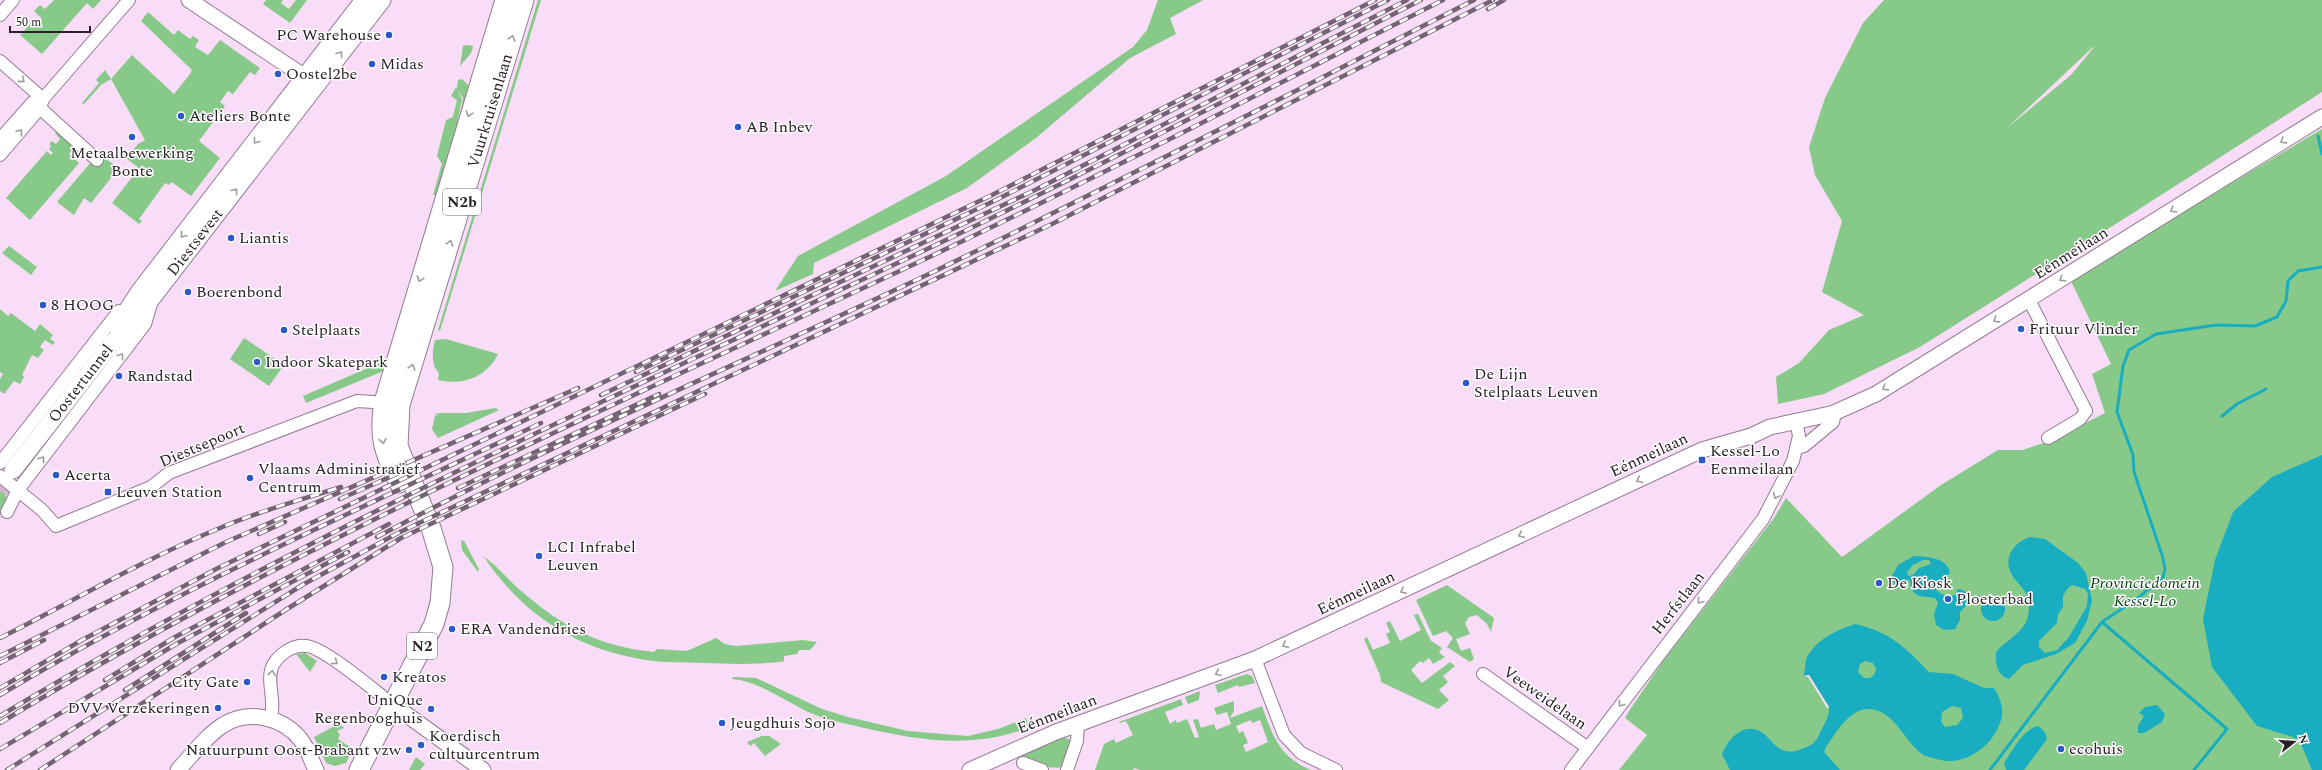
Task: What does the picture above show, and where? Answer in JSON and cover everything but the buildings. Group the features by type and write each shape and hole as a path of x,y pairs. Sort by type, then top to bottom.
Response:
{"main road":[{"name":"Diestsevest","path":"146,295 305,77 364,0"},
{"name":"Diestsevest","path":"146,295 382,0"},
{"name":"Vuurkruisenlaan","path":"392,403 505,0"},
{"name":"Vuurkruisenlaan","path":"392,403 524,0"},
{"name":"Oostertunnel","path":"5,469 113,342 131,325 146,295"},
{"name":"N2","path":"362,762 434,624 440,603 442,585 443,567 439,550 398,446 392,403"}],"street":[{"path":"0,15 13,0"},
{"path":"0,155 129,0"},
{"path":"189,0 305,77"},
{"path":"0,61 97,160"},
{"path":"0,139 33,102 42,104"},
{"name":"Eénmeilaan","path":"970,770 994,758 1078,725 1255,659 1702,450 1751,436 1772,435 1797,424 1832,419 1876,394 2029,300 2319,119"},
{"name":"Diestsevest","path":"4,514 18,490 145,324 146,295"},
{"path":"2029,300 2086,411 2080,419 2048,438"},
{"name":"Diestsepoort","path":"5,469 18,490 42,510 56,526 151,487 169,473 357,401 392,403"},
{"path":"1798,448 1804,446 1832,419"},
{"name":"Herfstlaan","path":"1571,770 1763,519 1783,482 1798,448 1797,424"},
{"path":"4,514 30,501"},
{"path":"270,719 273,711 270,673 273,665 284,652 301,646 311,647 324,654 483,770"},
{"path":"1255,659 1284,735 1301,753 1336,770"},
{"name":"Veeweidelaan","path":"1483,674 1588,748"},
{"path":"178,770 212,734 225,724 248,717 270,719 286,726 298,736 317,769"},
{"path":"1067,770 1077,741 1078,725"},
{"path":"350,770 358,757 362,762"},
{"path":"1022,763 1042,770"}],"green space":[{"path":"54,0 101,0 93,9 87,3 42,54 20,35 32,22 36,26 42,19 34,11 40,5 45,9"},
{"path":"266,0 283,0 281,3 289,9 296,0 307,0 290,23 263,4"},
{"path":"538,0 541,0 440,331 438,330"},
{"path":"1158,0 1203,0 1170,18 1176,34 1130,58 1036,138 967,188 814,263 813,274 775,291 798,256 946,176 1133,47 1147,30"},
{"path":"1884,0 2322,0 2322,92 1920,347 1824,394 1778,404 1776,377 1799,363 1829,330 1864,315 1822,292 1842,221 1815,175 1809,147 1825,98 1863,23","holes":["2094,47 2071,75 2007,128"]},
{"path":"148,12 174,35 178,30 190,39 193,36 199,40 195,47 208,55 220,40 260,68 255,75 250,72 233,94 228,91 220,102 225,106 199,141 220,158 191,196 172,182 169,185 165,183 139,219 142,221 139,224 112,203 139,168 122,155 124,153 128,156 138,144 145,140 111,79 132,55 174,94 190,74 192,70 141,21"},
{"path":"463,46 473,46 470,55 460,67"},
{"path":"105,70 111,79 101,85 84,104 82,103 99,83 96,80"},
{"path":"462,79 470,87 456,140 463,98 457,90 462,99 454,139 437,195 433,195 442,164 437,156 446,120 453,117 457,100 451,96 456,87 457,89 458,80"},
{"name":"Provinciedomein Kessel-Lo","path":"2322,129 2322,770 1619,770 1647,735 1625,718 1629,711 1663,661 1774,518 1786,498 1842,557 1941,485 1998,450 2022,450 2050,441 2105,413 2092,374 2111,364 2070,279"},
{"path":"57,130 76,146 69,154 79,163 30,220 6,198 47,151 51,155 53,153 49,149 51,146 49,144 52,141 56,144 60,139 55,133"},
{"path":"103,157 119,168 91,203 84,198 74,215 57,202 91,162 95,166"},
{"path":"9,246 37,267 31,275 2,253"},
{"path":"0,309 8,316 11,313 35,331 40,324 53,335 50,339 55,342 53,345 45,340 40,347 44,350 38,358 32,355 22,375 24,377 20,384 14,381 4,394 0,391 0,379 3,374 0,372"},
{"name":"Indoor Skatepark","path":"244,338 284,365 269,386 230,359"},
{"path":"446,339 498,354 488,369 473,378 456,382 438,380 439,373 433,362 434,344 435,340"},
{"path":"384,361 387,364 386,370 306,403 303,396"},
{"path":"496,408 499,410 438,438 432,429 436,412 437,417 438,413 466,413"},
{"path":"0,489 4,491 7,500 3,508 0,510"},
{"path":"461,540 464,541 479,569 478,572 462,550"},
{"path":"484,557 520,590 551,614 582,633 615,645 654,652 657,649 687,651 716,638 725,644 736,646 803,640 817,642 810,650 799,650 797,654 784,656 784,661 787,661 766,663 734,664 666,662 627,656 602,650 557,628 537,614 518,598 500,579"},
{"path":"1447,585 1494,618 1491,632 1487,624 1477,615 1469,617 1465,623 1470,634 1456,639 1461,651 1470,648 1474,659 1470,662 1447,647 1453,638 1446,631 1433,636 1416,600"},
{"path":"1418,614 1431,641 1442,648 1439,653 1445,657 1433,664 1429,658 1423,663 1420,661 1411,670 1422,683 1450,662 1455,666 1443,676 1448,682 1439,690 1449,700 1438,709 1381,682 1380,675 1364,639 1367,637 1373,650 1390,643 1386,634 1390,632 1386,623 1390,621 1400,641 1421,630 1414,615"},
{"path":"305,653 317,661 310,672 296,654"},
{"path":"1247,674 1252,676 1255,683 1239,687 1238,685 1218,693 1215,685"},
{"path":"733,677 756,678 822,709 848,717 908,731 968,736 998,729 1026,718 1030,727 987,739 966,741 924,739 903,736 818,716 763,688 732,679"},
{"path":"1200,691 1199,700 1188,704 1185,697"},
{"path":"1181,699 1183,705 1165,712 1170,724 1176,720 1177,723 1187,719 1195,738 1199,737 1193,720 1198,719 1201,728 1214,724 1216,730 1231,724 1227,712 1217,715 1214,708 1234,701 1234,711 1230,718 1262,706 1279,745 1292,759 1311,770 1140,770 1134,768 1133,770 1095,770 1104,744 1114,739 1116,743 1133,735 1126,721 1119,722","holes":["1251,720 1252,723 1260,720 1268,742 1246,752 1243,745 1248,743 1243,731 1239,733 1236,726"]},
{"path":"340,723 344,728 337,731 340,735 338,739 353,749 346,763 335,766 326,763 314,737"},
{"path":"762,736 769,736 781,744 765,756 754,743 750,746 747,742"},
{"path":"1063,737 1071,740 1062,767 1047,767 1021,758 1020,754"},
{"path":"416,757 425,764 420,770 409,770"}],"water":[{"path":"2322,455 2322,770 2312,770 2300,742 2293,737 2257,726 2212,667 2203,619 2215,560 2233,512 2272,477"},
{"path":"2030,537 2045,539 2078,563 2086,573 2092,601 2087,621 2075,643 2056,654 2023,665 2009,679 1999,672 1996,652 2019,632 2028,616 2028,597 2024,589 2012,575 2008,563 2011,552 2024,539","holes":["2072,585 2085,589 2088,594 2087,606 2069,637 2057,650 2045,653 2039,647 2039,641 2057,623 2058,614 2063,607 2063,596 2067,589"]},
{"path":"1914,556 1935,559 1944,563 1948,567 1950,572 1946,578 1936,584 1936,590 1948,596 1953,596 1959,589 1969,593 1969,602 1960,612 1960,620 1955,629 1944,630 1936,625 1934,614 1938,603 1935,598 1915,594 1908,579 1905,584 1899,586 1895,585 1891,578 1898,565","holes":["1923,560 1929,560 1931,564 1919,568 1913,575 1908,576 1907,572 1913,565"]},
{"path":"1993,597 2001,601 2005,609 2001,617 1993,621 1985,617 1981,609 1985,601"},
{"path":"1855,624 1867,627 1887,636 1904,648 1929,672 1953,674 1984,688 1994,688 1999,696 2002,710 2001,719 1995,734 1978,751 1968,757 1960,760 1944,761 1923,755 1910,742 1899,727 1886,715 1879,711 1870,709 1862,710 1849,717 1844,722 1824,752 1840,770 1730,770 1722,754 1729,742 1739,732 1745,730 1757,730 1764,734 1777,747 1788,751 1801,749 1815,742 1826,721 1829,707 1809,675 1804,676 1806,659 1816,645 1822,640 1848,626","holes":["1865,661 1873,663 1876,669 1874,675 1870,678 1864,678 1858,672 1860,664","1952,706 1961,708 1963,718 1957,725 1945,727 1941,722 1942,712"]},
{"path":"2157,705 2165,714 2162,722 2144,733 2138,733 2138,726 2144,716 2139,713 2145,707"},
{"path":"2038,726 2045,732 2047,739 2024,770 2006,770 2004,763 2018,741 2032,728"}],"pier":[{"path":"1809,675 1829,707 1827,708 1808,677 1804,676"}],"waterway":[{"path":"2318,136 2322,154"},
{"path":"1990,770 2102,622 2138,598 2163,577 2165,569 2163,558 2134,472 2133,455 2117,412 2123,366 2129,350 2156,334 2216,325 2255,326 2277,317 2286,301 2288,281 2298,271 2322,267"},
{"path":"2222,416 2237,404 2266,389"},
{"path":"2102,622 2227,729 2194,770"}],"tunnel":[{"path":"0,491 13,470"}],"railway":[{"path":"0,688 82,640 218,568 992,195 1375,0"},
{"path":"636,372 996,200 1388,0"},
{"path":"601,395 1037,189 1407,0"},
{"path":"0,716 112,651 225,589 454,472 984,222 1172,128 1421,0"},
{"path":"0,723 109,659 220,598 333,540 561,429 974,236 1443,0"},
{"path":"377,537 583,434 861,306 999,240 1474,0"},
{"path":"7,770 304,584 398,533 1054,223 1493,0"},
{"path":"1488,9 1504,0"},
{"path":"0,656 226,542 578,388"},
{"path":"458,488 659,394"},
{"path":"40,770 287,609 401,538 705,394"},
{"path":"0,695 132,621 200,586 336,519 541,423"},
{"path":"340,499 408,469"},
{"path":"0,638 136,567 192,540 250,516 341,487"},
{"path":"259,534 285,522"},
{"path":"105,680 175,637 389,524"},
{"path":"0,749 178,643 348,552"},
{"path":"125,690 246,613"},
{"path":"0,663 44,640"}],"place":[{"name":"PC Warehouse","path":"389,35"},
{"name":"Midas","path":"372,64"},
{"name":"Oostel2be","path":"278,74"},
{"name":"Ateliers Bonte","path":"181,116"},
{"name":"AB Inbev","path":"738,127"},
{"name":"Metaalbewerking Bonte","path":"132,137"},
{"name":"Liantis","path":"231,238"},
{"name":"Boerenbond","path":"188,292"},
{"name":"8 HOOG","path":"43,305"},
{"name":"Frituur Vlinder","path":"2021,329"},
{"name":"Stelplaats","path":"284,330"},
{"name":"Indoor Skatepark","path":"257,362"},
{"name":"Randstad","path":"119,376"},
{"name":"De Lijn Stelplaats Leuven","path":"1466,383"},
{"name":"Kessel-Lo Eenmeilaan","path":"1702,460"},
{"name":"Acerta","path":"56,475"},
{"name":"Vlaams Administratief Centrum","path":"250,478"},
{"name":"Leuven Station","path":"108,492"},
{"name":"LCI Infrabel Leuven","path":"539,556"},
{"name":"De Kiosk","path":"1879,583"},
{"name":"Ploeterbad","path":"1948,599"},
{"name":"ERA Vandendries","path":"452,629"},
{"name":"Kreatos","path":"384,677"},
{"name":"City Gate","path":"247,682"},
{"name":"DVV Verzekeringen","path":"218,708"},
{"name":"UniQue Regenbooghuis","path":"431,709"},
{"name":"Jeugdhuis Sojo","path":"722,723"},
{"name":"Koerdisch cultuurcentrum","path":"421,745"},
{"name":"ecohuis","path":"2061,749"},
{"name":"Natuurpunt Oost-Brabant vzw","path":"409,750"}]}
